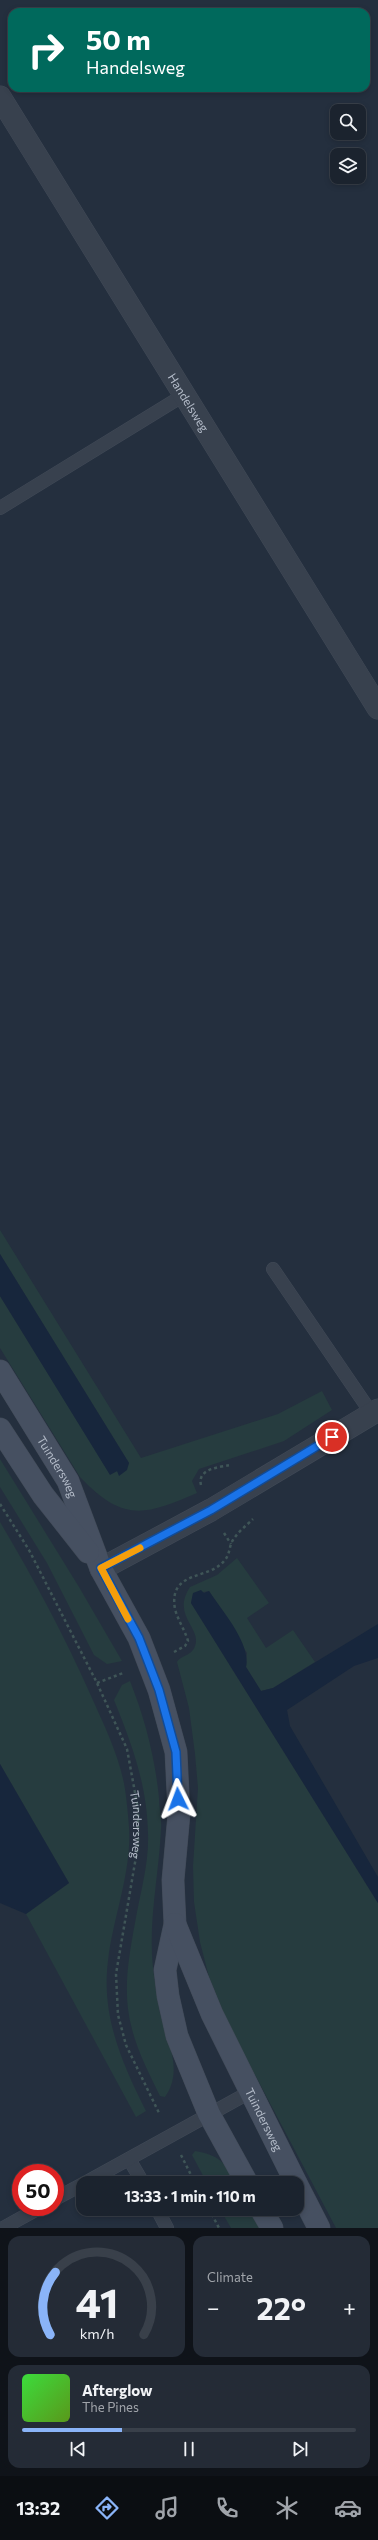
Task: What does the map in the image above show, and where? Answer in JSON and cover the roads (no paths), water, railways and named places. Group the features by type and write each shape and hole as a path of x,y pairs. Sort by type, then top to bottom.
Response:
{"main road":[{"name":"Tuindersweg","path":"0,1371 68,1481 101,1568 149,1662 176,1752 179,1814 173,1880 175,1924 165,1970 168,1996 177,2036 209,2114 243,2176"},
{"name":"Tuindersweg","path":"0,1429 43,1495 101,1568"},
{"name":"Tuindersweg","path":"175,1924 212,2014 292,2176"},
{"name":"Tuindersweg","path":"304,2199 319,2228"},
{"path":"265,2216 272,2228"}],"street":[{"name":"Handelsweg","path":"0,97 378,708"},
{"path":"101,1568 211,1510 375,1412"}],"lane":[{"path":"0,508 184,395"},
{"path":"273,1269 375,1412"},
{"path":"98,2176 250,2092"},
{"path":"129,2159 139,2176"},
{"path":"64,2194 76,2188"},
{"path":"3,2228 25,2216"},
{"path":"161,2216 168,2228"}],"water":[{"path":"0,1254 129,1463 127,1470 119,1476 117,1471 110,1475 0,1296"},
{"path":"201,1590 204,1593 209,1591 240,1638 244,1648 246,1667 261,1691 273,1688 378,1624 378,1658 354,1666 287,1710 290,1726 378,1877 378,1903 191,1603 193,1593"},
{"path":"0,1764 69,1883 26,1914 0,1903"}]}
